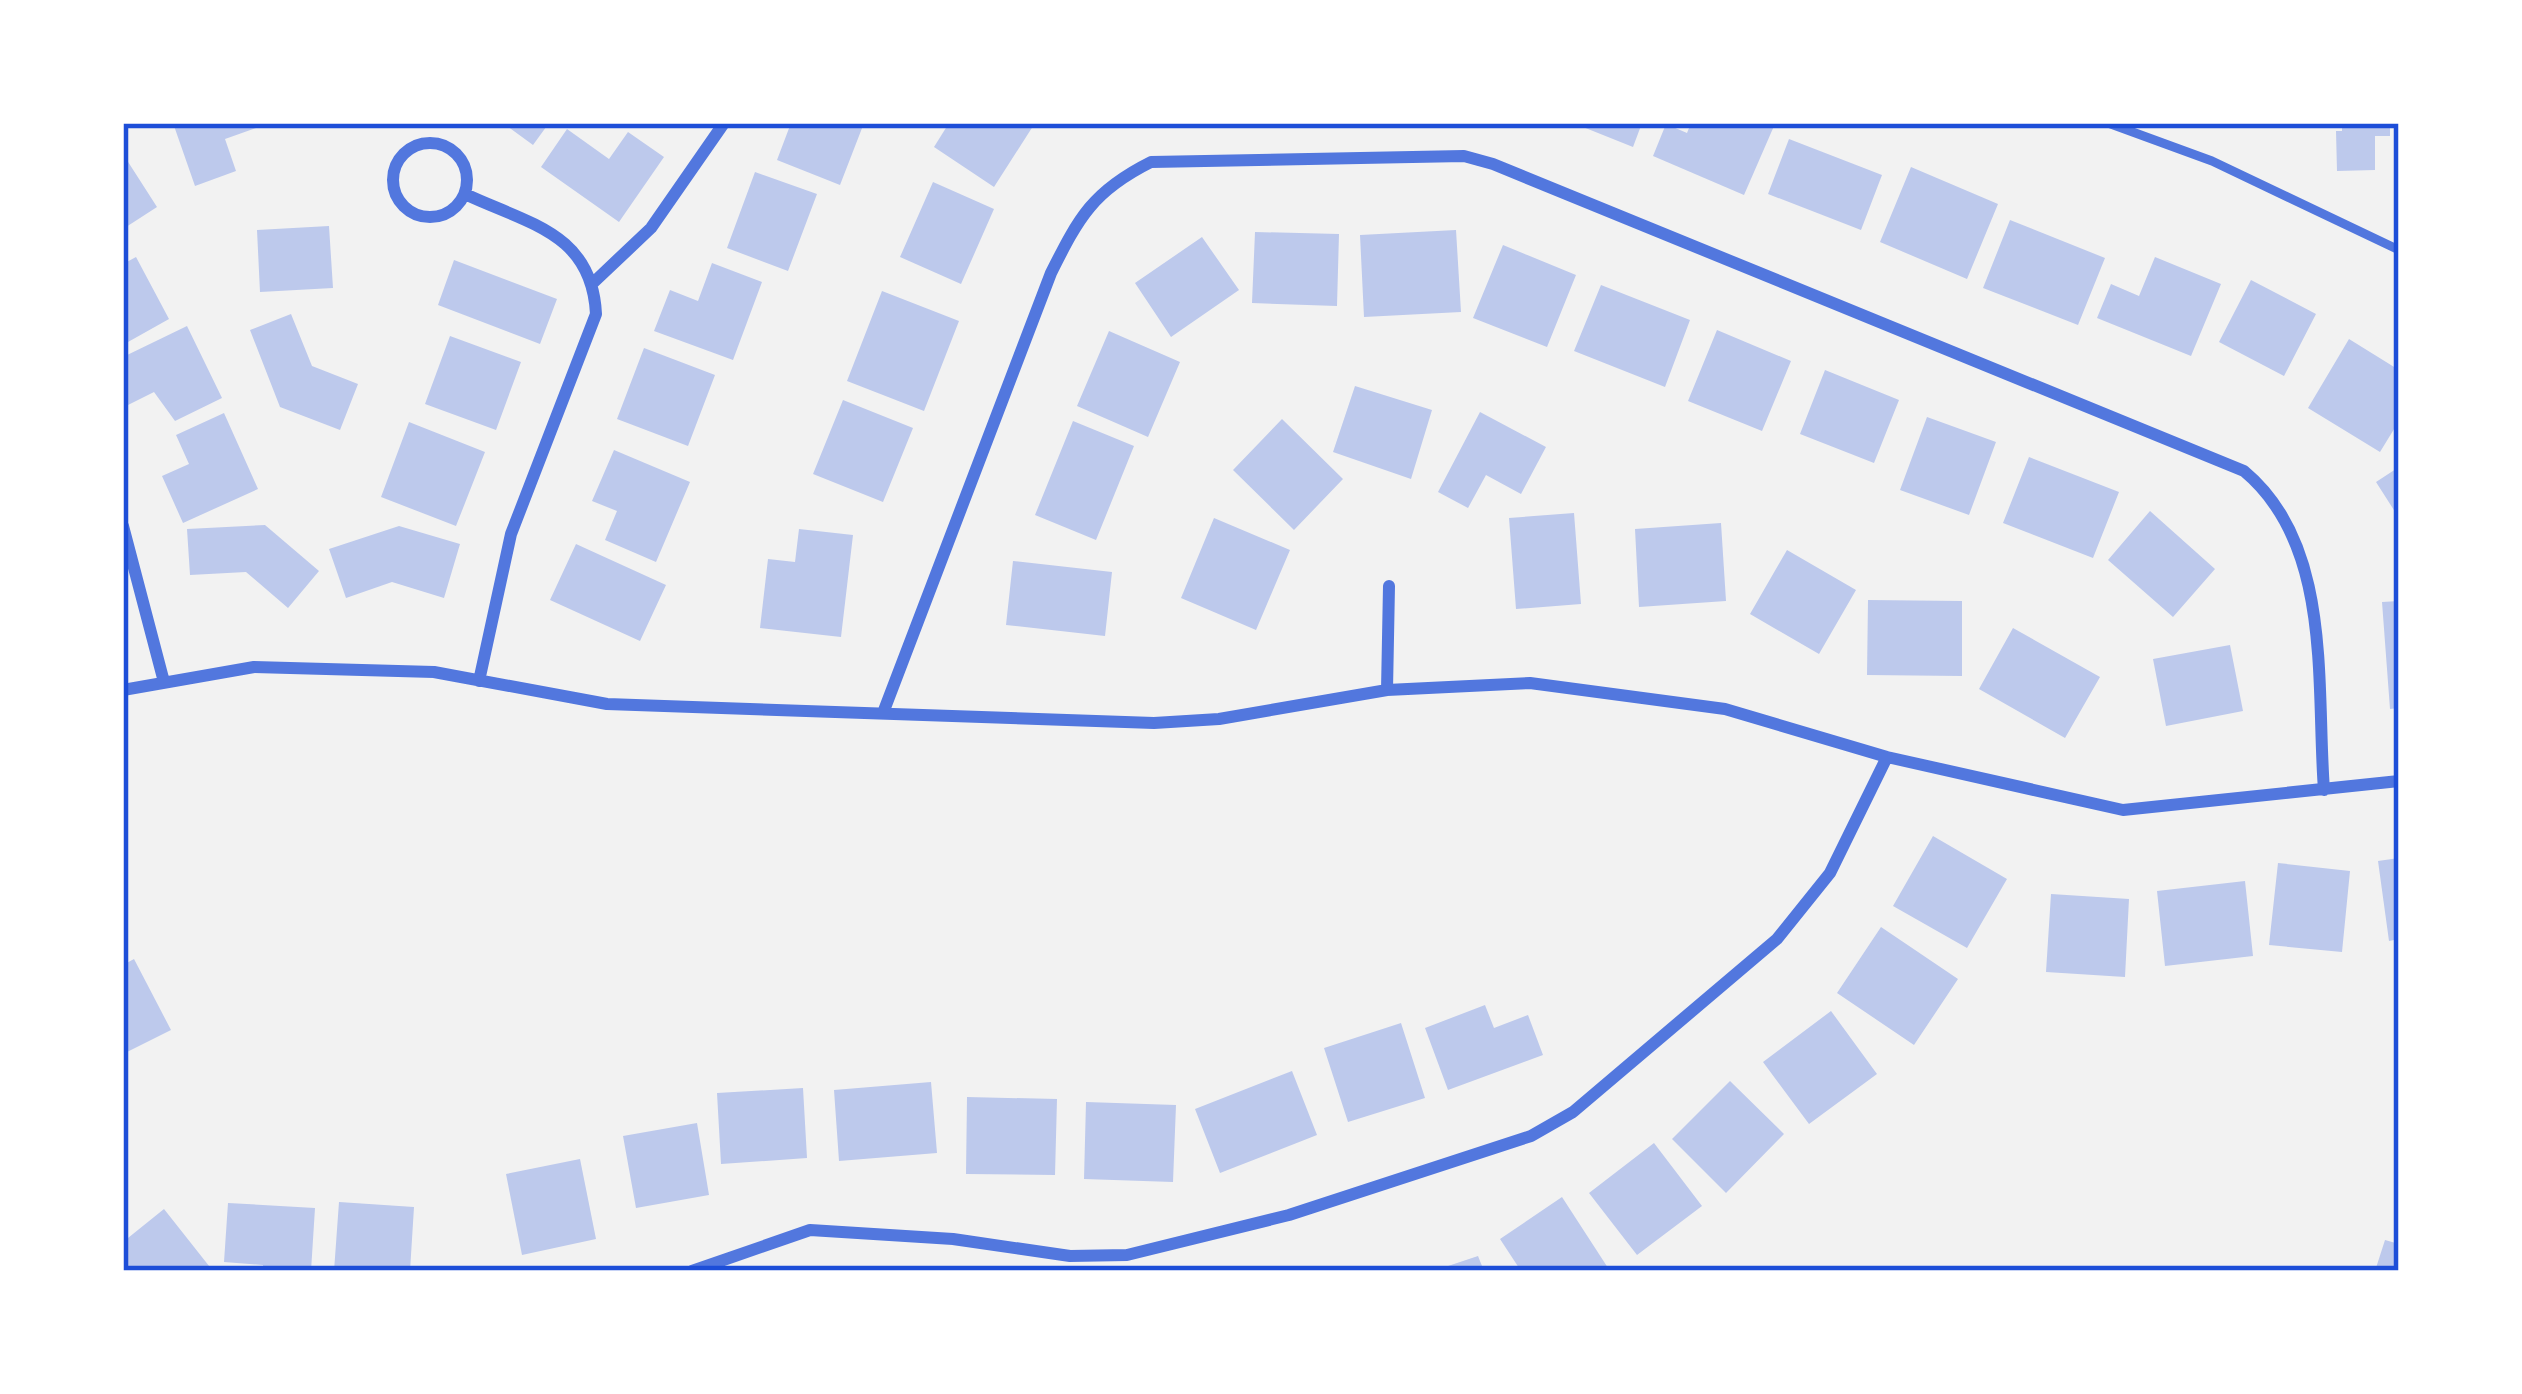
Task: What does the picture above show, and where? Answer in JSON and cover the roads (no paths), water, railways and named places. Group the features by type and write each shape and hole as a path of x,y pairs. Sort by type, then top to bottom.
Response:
{"street":[{"path":"594,282 651,228 724,123"},
{"path":"439,143 460,157 468,181 465,194 458,205 436,217 410,212 395,191 396,165 413,147 439,143"},
{"path":"883,712 1052,273 1081,214 1113,181 1151,162 1464,156 2244,471 2266,489 2283,514 2308,568 2324,790"},
{"path":"465,194 577,251 594,282 596,314 511,534 478,681"},
{"path":"123,526 164,682"},
{"path":"1387,690 1389,586"},
{"path":"123,690 254,667 434,672 607,704 1154,723 1219,718 1387,690 1530,683 1616,690 1725,709 1887,758 2122,810 2399,781"},
{"path":"692,1271 810,1230 874,1231 1070,1256 1127,1255 1289,1215 1531,1136 1573,1112 1777,939 1830,873 1887,758"}],"lane":[{"path":"2108,123 2212,161 2399,250"}]}
